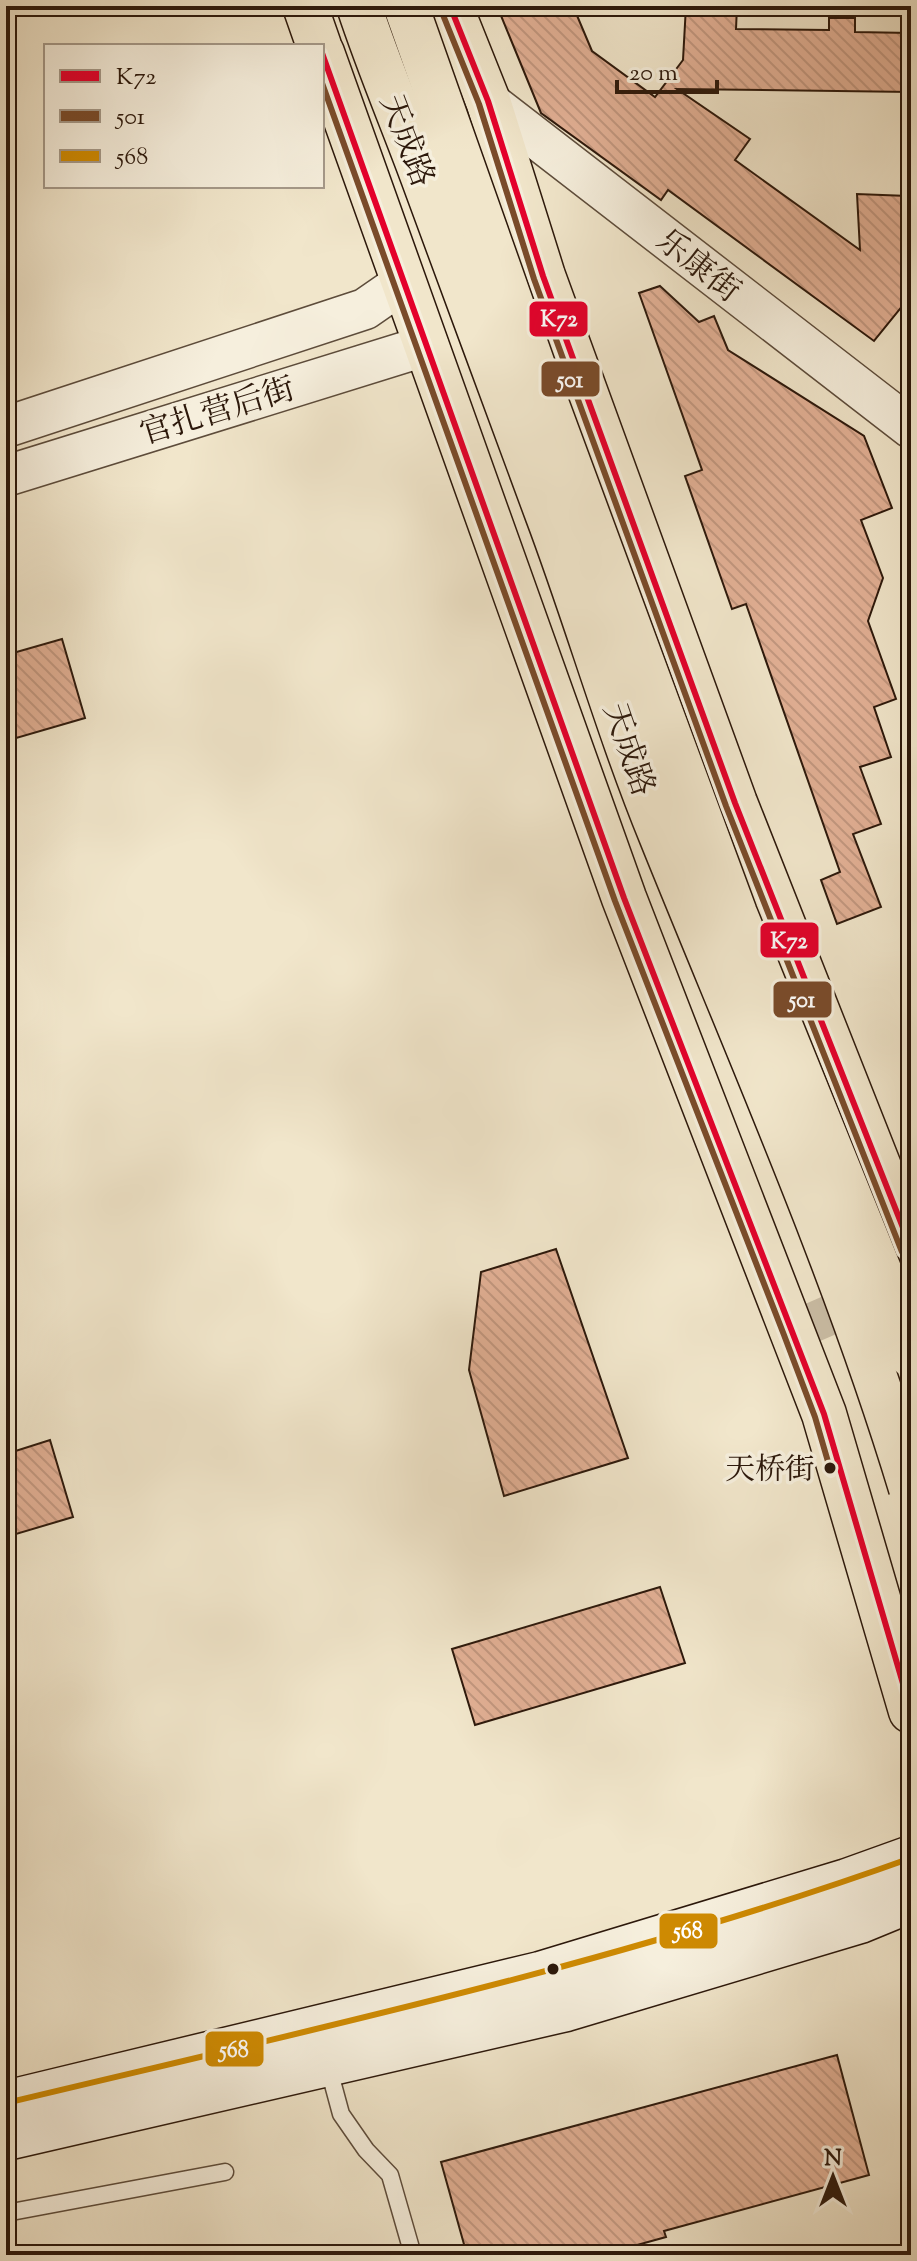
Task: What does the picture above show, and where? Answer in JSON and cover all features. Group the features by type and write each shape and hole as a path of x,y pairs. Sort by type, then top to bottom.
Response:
{"main road":[{"path":"305,6 318,44"},
{"name":"天成路","path":"359,6 549,517 659,830 791,1150 881,1389 911,1488"},
{"name":"天成路","path":"406,6 543,394 735,914 911,1355"},
{"path":"450,6 488,101 543,276 729,788 911,1248"},
{"name":"天成路","path":"324,59 624,898 824,1414 911,1711"},
{"path":"6,2103 540,1974 847,1881 911,1858"},
{"path":"6,2138 566,2009 860,1921 911,1900"}],"street":[{"name":"乐康街","path":"488,101 911,428"},
{"name":"官扎营后街","path":"6,427 365,309 404,282"},
{"name":"官扎营后街","path":"6,476 428,345"}],"lane":[{"path":"327,2065 341,2114 366,2150 390,2175 413,2255"},
{"path":"6,2213 225,2172"}],"building":[{"path":"497,6 573,6 592,51 655,97 683,60 686,6 737,6 736,29 829,30 829,18 855,18 855,32 911,33 911,92 677,89 750,139 735,160 860,250 857,194 908,196 904,304 874,341 668,190 661,200 541,113"},
{"path":"660,286 699,322 714,316 728,350 864,436 892,508 861,520 883,578 868,621 896,699 874,707 891,757 860,767 881,824 853,834 881,907 837,924 821,880 840,872 746,604 732,609 685,476 702,470 639,293"},
{"path":"62,639 85,718 6,741 6,655"},
{"path":"556,1249 628,1458 504,1496 469,1370 481,1272"},
{"path":"50,1440 73,1517 6,1537 6,1454"},
{"path":"660,1587 685,1663 475,1725 452,1649"},
{"path":"837,2055 869,2175 664,2231 666,2237 601,2255 467,2255 441,2162"}],"tunnel":[{"path":"793,1331 911,1280"}],"transit line":[{"name":"K72","path":"450,6 488,101 543,276 735,803 911,1248"},
{"name":"501","path":"441,10 479,104 534,279 726,806 902,1252"},
{"name":"K72","path":"324,59 624,898 824,1414 911,1711"},
{"name":"501","path":"324,89 615,901 784,1335 815,1417 831,1472"},
{"name":"568","path":"6,2103 576,1963 800,1896 911,1858"}],"place":[{"name":"天桥街","path":"830,1468"}]}
